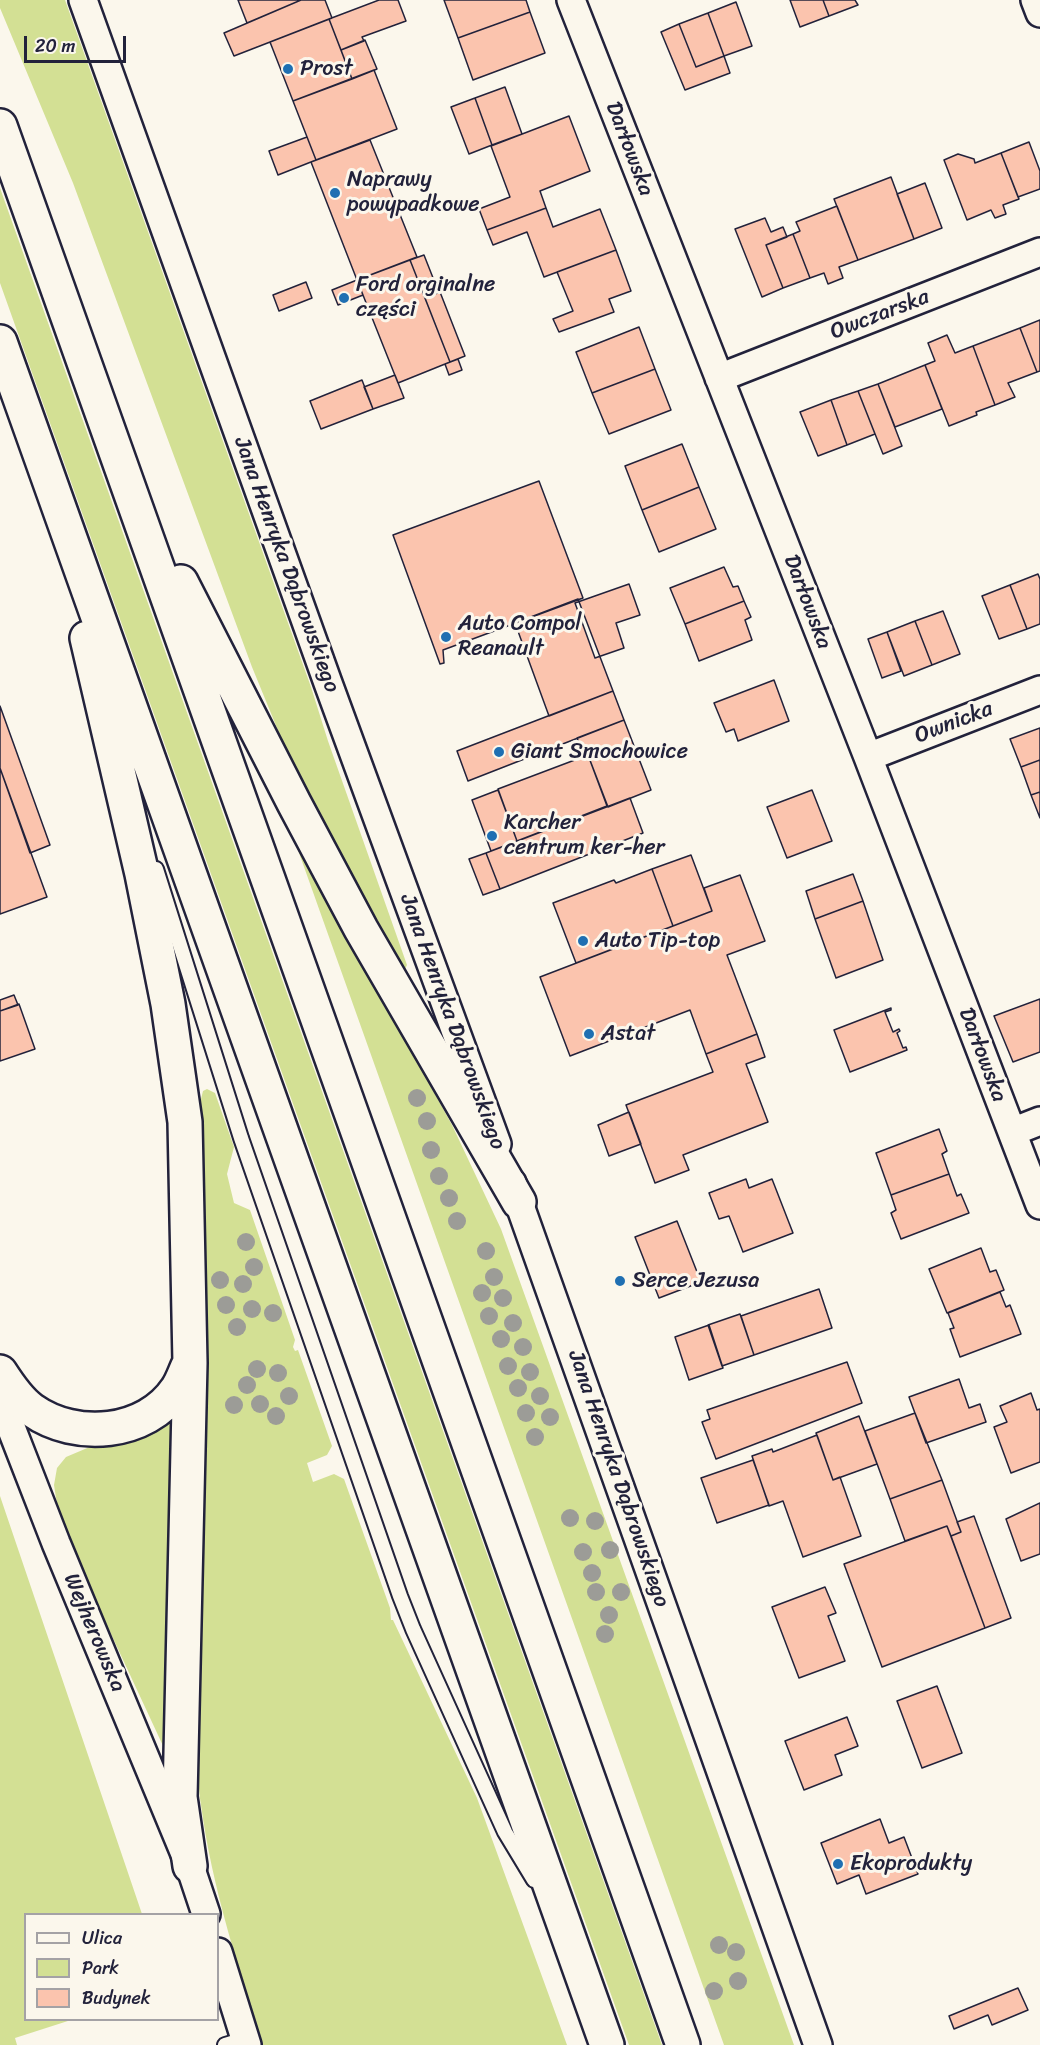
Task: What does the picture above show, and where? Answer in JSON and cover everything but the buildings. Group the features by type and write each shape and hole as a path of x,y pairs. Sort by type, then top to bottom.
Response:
{"main road":[{"path":"0,126 683,2045"},
{"path":"0,342 607,2045"},
{"path":"120,463 324,861 519,1202"},
{"path":"52,487 142,874 166,993 185,1122 190,1363 180,1797 190,1866"},
{"path":"0,1372 21,1401 47,1419 76,1428 109,1429 132,1422 154,1411 177,1389 190,1363"}],"street":[{"name":"Jana Henryka Dąbrowskiego","path":"83,0 328,683 519,1202 818,2045"},
{"name":"Darłowska","path":"571,0 868,757 1040,1205"},
{"path":"1035,0 1040,12"},
{"name":"Owczarska","path":"719,378 1040,252"},
{"name":"Ownicka","path":"868,757 1040,690"},
{"path":"1012,1132 1040,1121"},
{"name":"Wejherowska","path":"0,1399 56,1543 190,1866 206,1913"},
{"path":"219,1956 239,2043"}],"lane":[{"path":"106,722 174,922 242,1141 409,1618 505,1832 569,1937"}],"green space":[{"path":"0,0 65,0 311,687 407,965 405,969 398,970 293,767 252,667 73,183 0,8"},
{"path":"0,188 662,2045 629,2045 0,283"},
{"path":"293,836 452,1125 501,1229 794,2045 724,2045"},
{"path":"207,1089 215,1093 234,1147 227,1174 234,1203 250,1210 295,1340 293,1347 295,1351 298,1350 332,1446 327,1455 307,1463 313,1482 334,1474 344,1479 390,1608 391,1620 393,1620 477,1798 567,2045 263,2045 219,1896 206,1836 199,1784 200,1103 203,1091"},
{"path":"171,1418 171,1763 98,1606 57,1504 54,1485 57,1468 66,1457 92,1446 119,1441"},
{"path":"0,1496 142,1913 24,1913 24,2021 68,2021 15,2038 17,2045 0,2045"}],"place":[{"name":"Prost","path":"288,69"},
{"name":"Naprawy powypadkowe","path":"335,193"},
{"name":"Ford orginalne części","path":"344,298"},
{"name":"Auto Compol Reanault","path":"446,637"},
{"name":"Giant Smochowice","path":"499,752"},
{"name":"Karcher centrum ker-her","path":"492,836"},
{"name":"Auto Tip-top","path":"583,941"},
{"name":"Astat","path":"589,1034"},
{"name":"Serce Jezusa","path":"620,1281"},
{"name":"Ekoprodukty","path":"838,1864"}]}
